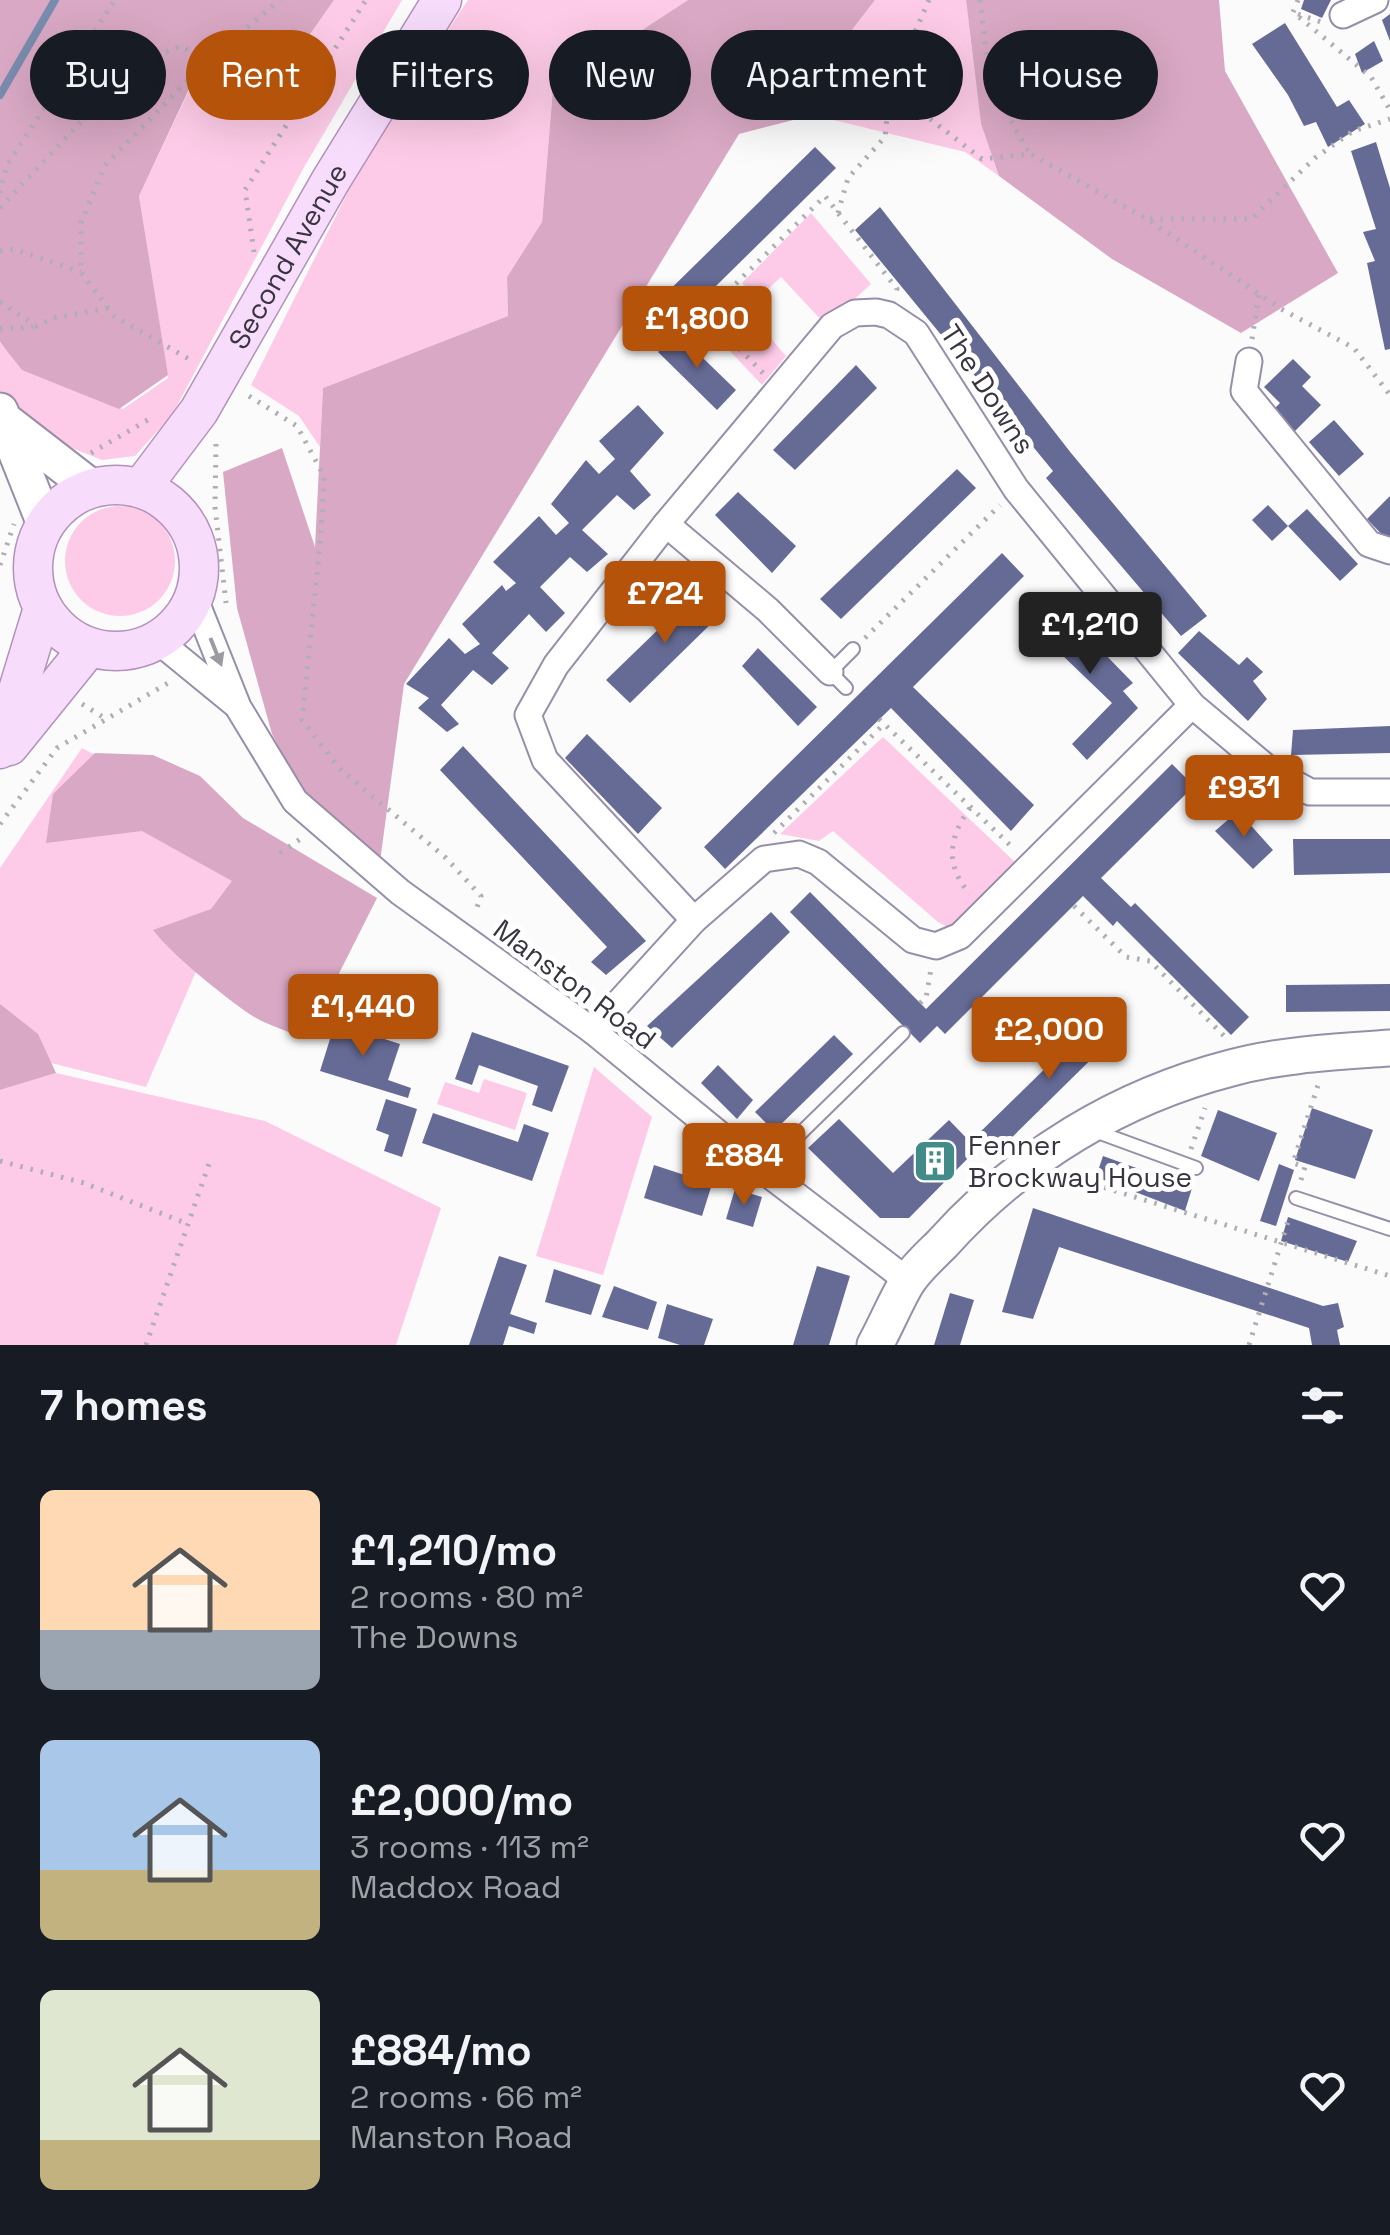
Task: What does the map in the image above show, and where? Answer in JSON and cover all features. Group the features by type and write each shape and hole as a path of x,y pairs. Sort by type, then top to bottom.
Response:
{"main road":[{"name":"Second Avenue","path":"141,488 205,405 331,180 442,0"},
{"name":"Second Avenue","path":"177,511 205,405"},
{"path":"91,471 160,497 177,511 190,530 197,551 199,574 194,596 180,622 157,640 124,650 89,647 55,625 35,588 36,544 31,520 57,508 91,471"},
{"path":"0,749 43,608"},
{"path":"0,757 89,647"}],"street":[{"path":"1343,15 1375,0"},
{"path":"694,920 545,760 528,715 556,664 666,524 832,326 855,313 889,315"},
{"name":"The Downs","path":"889,315 916,333 1016,489 1192,705 1267,768 1310,792 1390,792"},
{"path":"1249,362 1244,391 1369,544 1390,551"},
{"path":"4,417 91,471"},
{"path":"4,417 31,520"},
{"path":"666,524 768,610 838,680"},
{"name":"Manston Road","path":"194,596 238,706 296,801 400,892 593,1031 762,1170 908,1281"},
{"name":"Manston Road","path":"157,640 238,706"},
{"path":"593,1031 694,920 764,860 799,854 818,862 913,940 936,946 960,936 1192,705"},
{"path":"876,1345 908,1281 957,1227 1028,1164 1083,1126 1163,1088 1234,1068 1290,1056 1390,1048"}],"lane":[{"path":"838,680 853,649"},
{"path":"762,1170 903,1034"},
{"path":"1083,1126 1190,1166"},
{"path":"1296,1198 1390,1229"}],"path":[{"path":"0,193 7,165 115,0"},
{"path":"244,30 280,0"},
{"path":"256,264 245,190 366,0"},
{"path":"916,30 929,0"},
{"path":"980,0 988,64 1007,113 1030,154 1147,219 1260,295 1354,348 1390,394"},
{"path":"1298,0 1293,12 1371,77 1390,110"},
{"path":"0,208 136,63 181,46 186,49"},
{"path":"81,272 80,222 104,165 186,81"},
{"path":"1147,219 1252,220 1315,158 1353,132 1390,119"},
{"path":"838,214 848,178 885,137 887,120"},
{"path":"931,120 982,159 1030,154"},
{"path":"778,388 705,314 825,196 897,290 889,315"},
{"path":"0,251 14,249 81,272 114,316 198,361 216,445 215,507 228,617"},
{"path":"1249,362 1260,295"},
{"path":"0,302 36,326"},
{"path":"0,328 36,326 54,318 108,308"},
{"path":"249,396 297,426 324,476 322,534 302,720 340,768 446,858 482,896 464,940"},
{"path":"91,471 159,414"},
{"path":"853,649 1016,489"},
{"path":"0,565 31,520"},
{"path":"0,824 56,748 168,684"},
{"path":"75,700 106,719"},
{"path":"764,860 756,851 882,722 1032,865"},
{"path":"970,808 956,832 950,856 957,879 985,911"},
{"path":"1074,906 1126,957 1150,962 1234,1068 1190,1166"},
{"path":"920,1003 926,998 936,946"},
{"path":"146,1345 212,1158"},
{"path":"0,1161 84,1182 188,1224"},
{"path":"1028,1164 1390,1276"}],"shaded area":[{"path":"0,0 334,0 313,30 186,30 186,96 139,196 168,375 119,409 22,370 0,342"},
{"path":"334,0 402,0 384,30 356,30 356,79 336,113 336,30 313,30"},
{"path":"468,0 688,0 642,30 549,30 550,120 542,222 507,277 508,316 323,388 320,447 299,416 251,385 371,146 388,120 529,120 529,30 448,30"},
{"path":"688,0 875,0 852,30 711,30 711,120 794,120 739,134 404,684 379,869 307,802 272,734 237,608 223,472 282,448 315,547 323,388 508,316 507,277 542,222 550,120 691,120 691,30 642,30"},
{"path":"875,0 966,0 981,124 999,176 965,152 834,120 963,120 963,30 852,30"},
{"path":"966,0 1219,0 1225,71 1338,273 1241,333 1112,259 999,176 981,124"},
{"path":"186,97 186,120 332,120 172,415 135,456 102,460 47,438 0,391 0,343 42,374 123,409 168,378 139,196"},
{"path":"811,213 871,284 826,325 781,277 757,299 742,283"},
{"path":"734,296 786,356 762,385 705,325"},
{"path":"120,506 141,510 159,522 171,540 175,561 171,582 159,600 141,612 120,616 99,612 81,600 69,582 65,561 69,540 81,522 99,510"},
{"path":"883,737 1016,863 951,929 833,831 819,841 780,834"},
{"path":"82,748 292,860 220,916 146,1087 0,1050 0,868"},
{"path":"95,753 153,755 200,776 243,818 377,898 306,1039 248,1013 184,962 153,930 211,909 232,881 142,831 46,843 53,794"},
{"path":"0,1004 38,1034 56,1073 0,1090"},
{"path":"594,1067 652,1117 603,1275 536,1256"},
{"path":"56,1073 265,1121 441,1208 396,1345 0,1345 0,1090"},
{"path":"484,1079 527,1093 515,1130 437,1104 445,1082 479,1093"}],"building":[{"path":"1304,0 1331,0 1322,18 1301,9"},
{"path":"1390,14 1390,41 1382,20"},
{"path":"1285,23 1337,107 1349,100 1365,124 1328,147 1316,122 1304,126 1288,95 1252,44"},
{"path":"1374,41 1383,61 1362,73 1355,54"},
{"path":"1376,142 1390,188 1390,349 1385,350 1367,263 1375,261 1363,232 1376,229 1351,151"},
{"path":"815,147 836,168 660,341 639,320"},
{"path":"880,207 1071,453 1207,616 1181,636 1046,478 1053,471 855,230"},
{"path":"677,333 736,390 717,410 658,352"},
{"path":"1293,359 1311,377 1302,386 1321,405 1294,432 1273,410 1280,403 1264,387"},
{"path":"856,365 877,388 795,470 773,450"},
{"path":"638,405 664,433 630,471 651,495 634,510 617,495 582,530 608,554 587,572 570,557 540,587 565,613 546,632 529,614 492,653 509,668 492,685 473,670 441,705 459,724 447,732 418,708 429,698 406,684 449,638 465,654 480,644 462,624 502,585 506,591 516,583 493,562 539,516 556,535 569,523 551,504 586,460 599,474 615,459 599,441"},
{"path":"1334,420 1364,454 1339,476 1309,442"},
{"path":"957,469 976,488 841,619 820,599"},
{"path":"738,492 796,546 772,573 715,515"},
{"path":"1390,496 1390,543 1367,519"},
{"path":"1268,505 1288,526 1272,541 1252,520"},
{"path":"1307,509 1358,564 1340,581 1288,526"},
{"path":"1002,553 1024,576 913,687 1034,805 1011,831 891,708 725,869 704,847"},
{"path":"700,589 723,612 630,703 606,680"},
{"path":"1057,605 1133,683 1123,691 1138,708 1087,760 1072,744 1112,703 1034,628"},
{"path":"1199,631 1239,665 1247,657 1263,672 1253,681 1267,699 1248,721 1178,653"},
{"path":"758,648 817,707 798,726 742,666"},
{"path":"1390,726 1390,753 1291,755 1293,730"},
{"path":"587,734 662,808 638,834 565,758"},
{"path":"463,746 646,941 606,975 591,962 607,947 440,770"},
{"path":"1172,764 1194,786 1101,878 1131,907 1135,903 1249,1017 1231,1035 1117,921 1113,926 1083,896 945,1034 937,1026 920,1043 790,912 810,892 926,1009"},
{"path":"1238,811 1273,850 1253,869 1215,831"},
{"path":"1293,839 1390,839 1390,873 1294,875"},
{"path":"771,912 790,932 672,1048 647,1026"},
{"path":"1390,984 1390,1011 1286,1012 1286,985"},
{"path":"1109,1006 1126,1025 991,1158 973,1139"},
{"path":"335,1023 400,1044 388,1080 411,1088 408,1098 320,1071"},
{"path":"472,1032 569,1066 552,1112 532,1105 538,1086 479,1065 472,1085 455,1079"},
{"path":"834,1035 853,1054 774,1131 755,1112"},
{"path":"718,1065 753,1100 737,1119 701,1083"},
{"path":"386,1099 417,1109 402,1157 384,1151 389,1135 376,1130"},
{"path":"1312,1108 1373,1130 1355,1179 1295,1160"},
{"path":"1218,1110 1277,1133 1259,1181 1201,1156"},
{"path":"433,1113 518,1142 524,1124 549,1133 532,1181 422,1143"},
{"name":"Fenner Brockway House","path":"839,1119 893,1173 949,1120 977,1149 909,1218 880,1218 808,1148"},
{"path":"1103,1156 1192,1188 1185,1211 1096,1177"},
{"path":"1279,1164 1294,1170 1276,1226 1260,1221"},
{"path":"654,1165 712,1184 702,1216 644,1198"},
{"path":"735,1189 762,1197 753,1227 726,1219"},
{"path":"1033,1208 1323,1306 1338,1303 1344,1327 1337,1330 1340,1345 1312,1345 1309,1328 1059,1247 1033,1319 1002,1312"},
{"path":"1288,1217 1357,1241 1348,1262 1281,1241"},
{"path":"499,1256 527,1265 510,1314 537,1323 534,1334 509,1326 503,1345 469,1345"},
{"path":"817,1266 850,1276 829,1345 793,1345"},
{"path":"554,1269 601,1285 591,1315 545,1302"},
{"path":"614,1286 657,1302 648,1330 602,1317"},
{"path":"950,1293 974,1300 960,1345 934,1345"},
{"path":"667,1304 713,1319 704,1345 680,1345 658,1338"}],"waterway":[{"path":"0,95 55,0"}],"place":[{"name":"Fenner Brockway House","path":"935,1161"}]}
